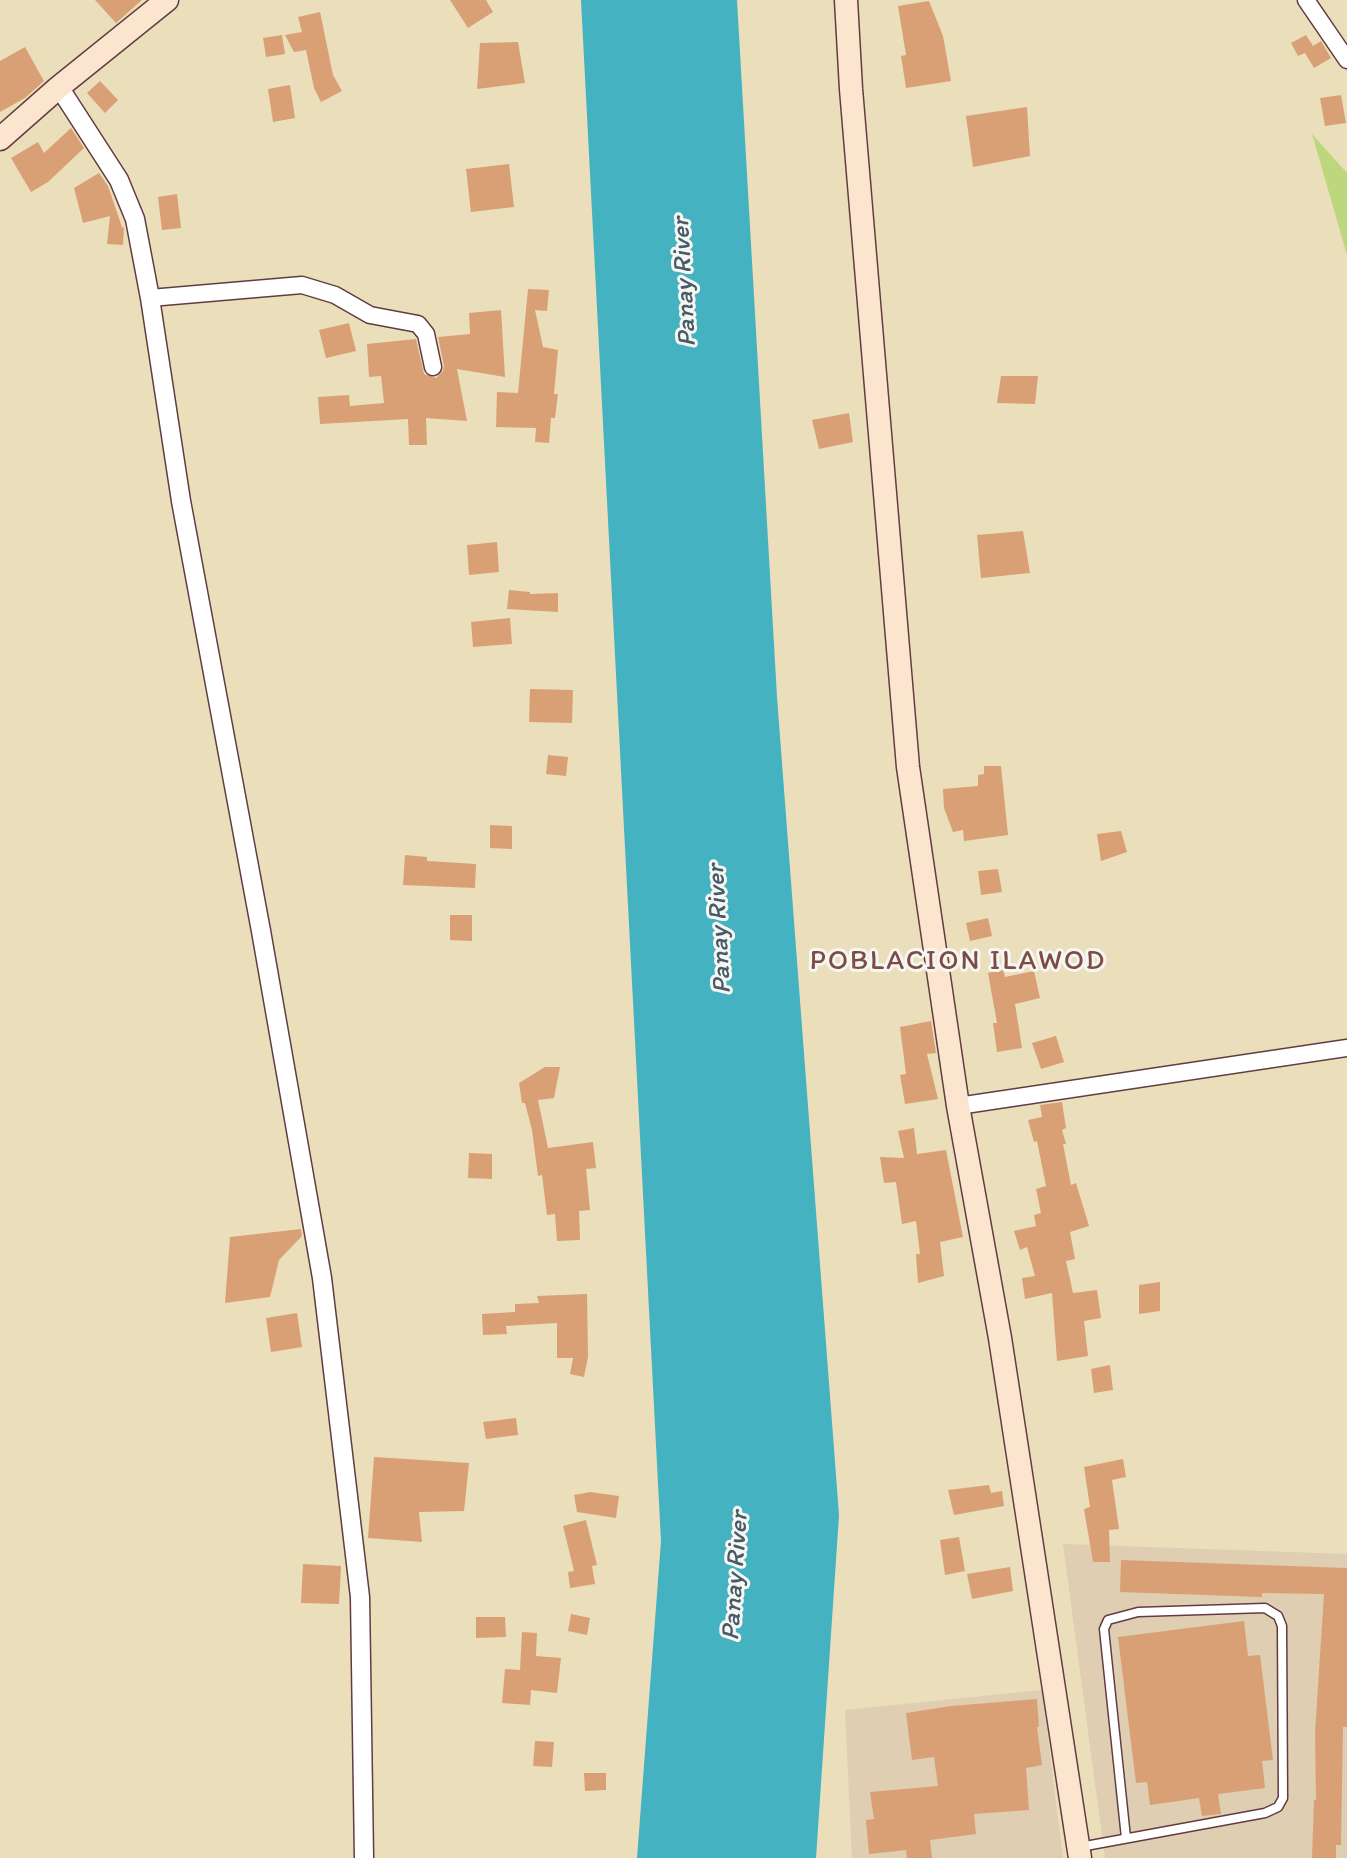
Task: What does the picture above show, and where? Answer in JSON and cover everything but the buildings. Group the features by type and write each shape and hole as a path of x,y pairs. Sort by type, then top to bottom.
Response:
{"main road":[{"path":"0,139 167,0"},
{"path":"846,0 908,767 958,1106 1000,1338 1080,1852"}],"street":[{"path":"1306,0 1347,60"},
{"path":"59,87 119,180 135,219 181,501 322,1278 360,1597 364,1858"},
{"path":"150,298 302,285 335,295 370,315 418,324 426,334 433,367"},
{"path":"958,1106 1347,1048"}],"lane":[{"path":"1080,1852 1126,1838 1265,1813 1278,1807 1283,1798 1282,1626 1278,1616 1265,1608 1138,1612 1108,1620 1104,1629 1126,1838"}],"shaded area":[{"path":"1063,1544 1347,1554 1347,1858 1105,1858"},
{"path":"1042,1690 1063,1858 852,1858 845,1710"}],"green space":[{"path":"1312,134 1347,173 1347,255"}],"water":[{"name":"Panay River","path":"581,0 737,0 777,697 839,1515 816,1858 637,1858 661,1541"}],"district":[{"name":"POBLACION ILAWOD","path":"958,962"}]}
